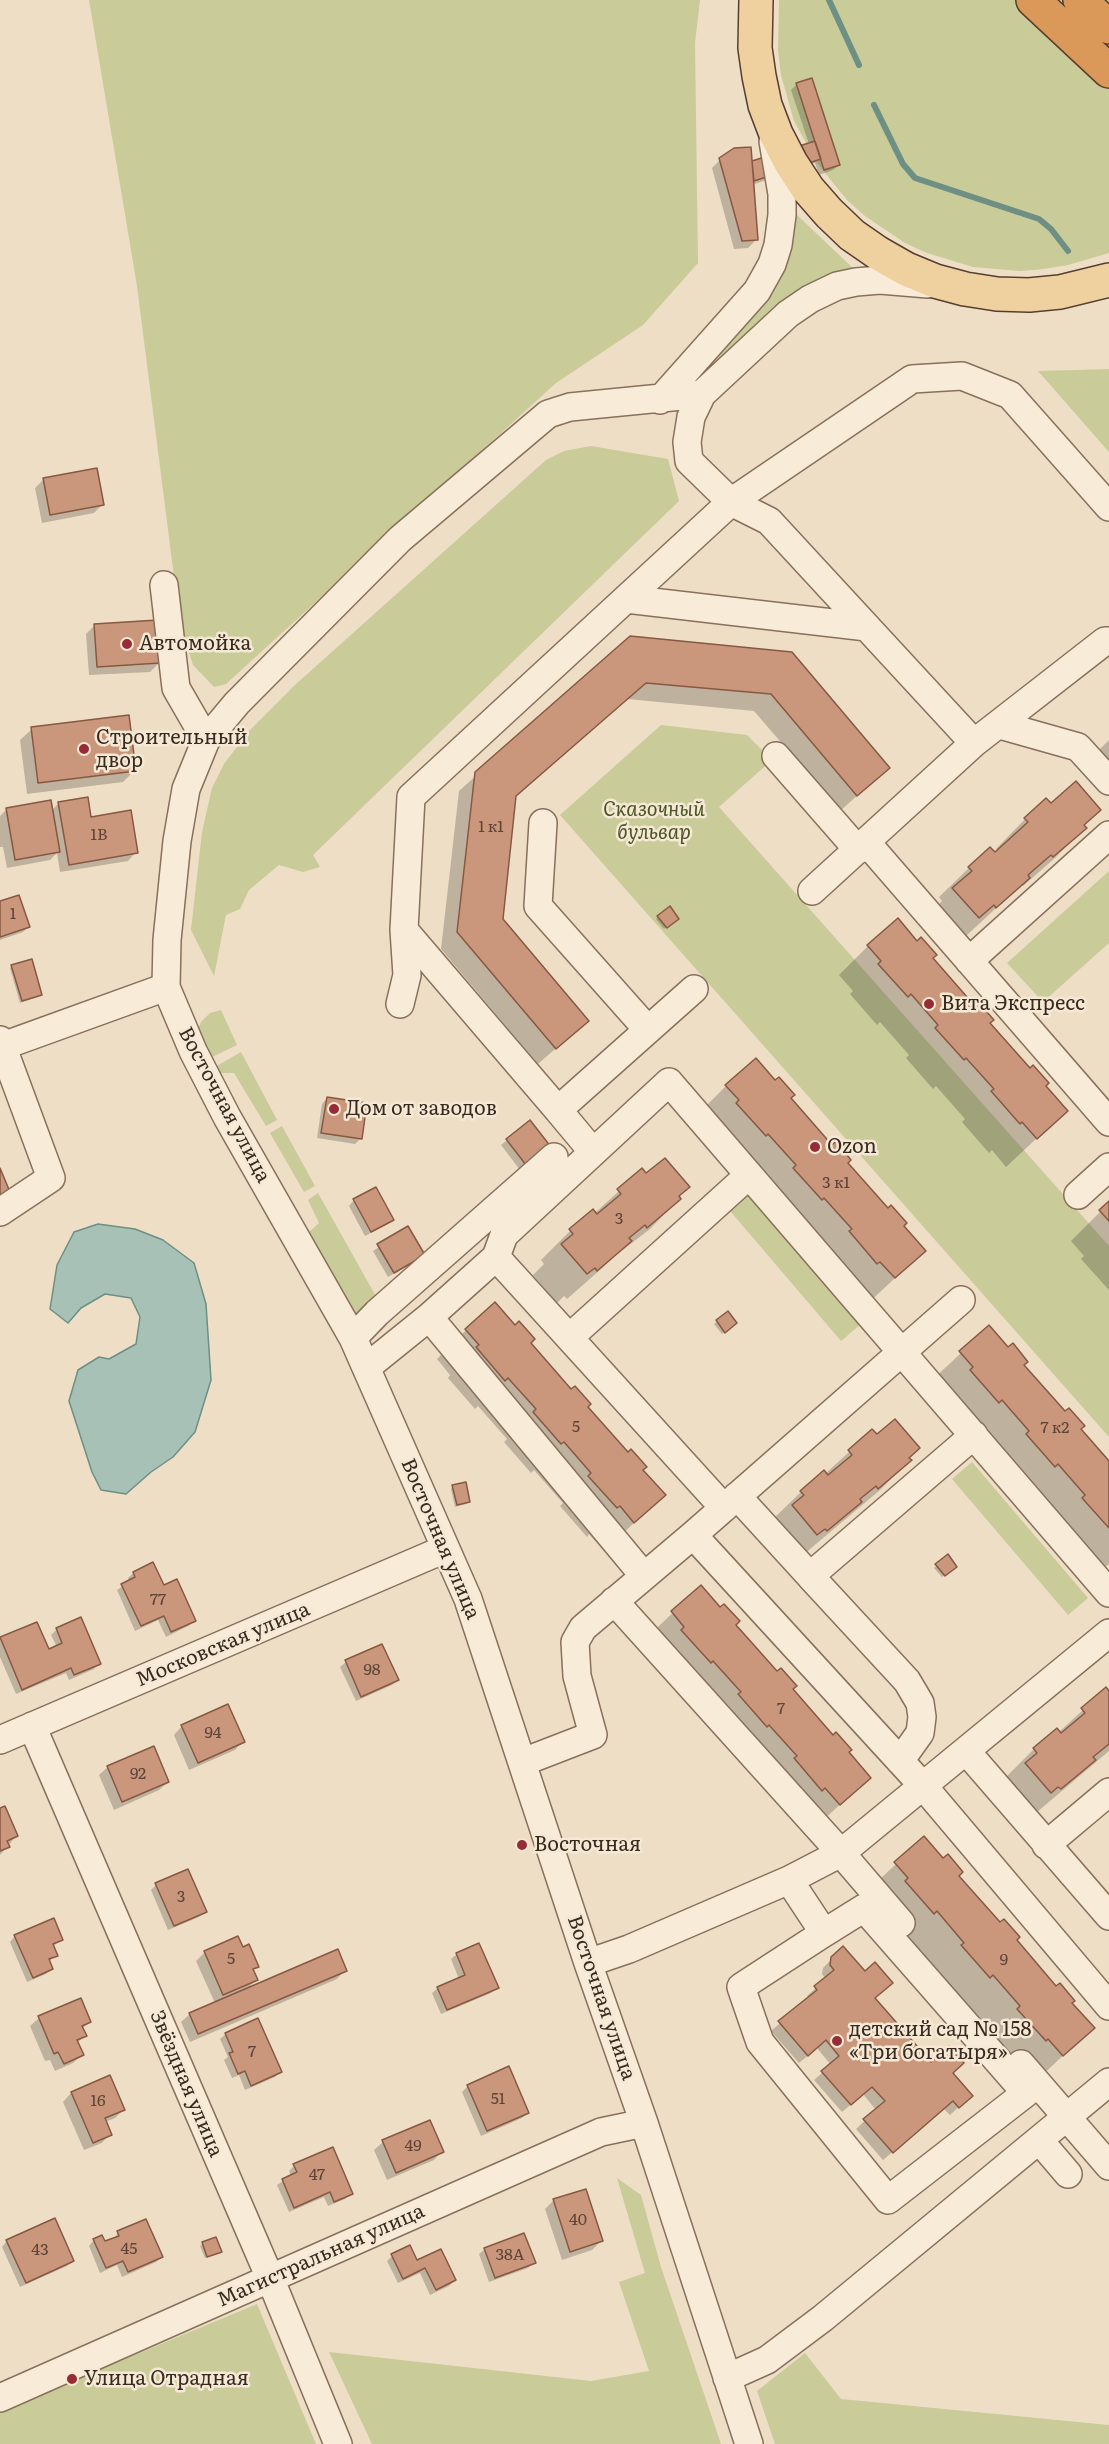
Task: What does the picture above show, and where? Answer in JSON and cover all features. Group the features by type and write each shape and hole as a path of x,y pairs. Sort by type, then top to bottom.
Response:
{"highway":[{"path":"1033,0 1109,71"},
{"path":"1080,0 1109,27"}],"main road":[{"path":"756,0 755,48 765,105 790,163 808,189 836,220 878,253 906,269 935,281 965,289 997,294 1029,295 1060,292 1103,282"}],"street":[{"path":"660,400 757,291 775,255 781,228 782,194 765,105"},
{"path":"965,289 880,280 837,286 810,299 788,314 702,394 691,417 687,442 689,461 731,502 769,522 974,743"},
{"path":"400,1004 407,975 404,930 411,797 731,502 912,379 962,376 1010,395 1109,507"},
{"path":"0,1212 51,1178 1,1044 166,987 167,940 177,842 186,789 207,740 237,703 400,539 548,414 570,407 660,400 702,394"},
{"path":"164,585 176,688 207,740"},
{"path":"626,599 867,627"},
{"path":"812,891 863,847 974,743 1105,641 1109,642"},
{"path":"1000,725 1078,747 1109,781"},
{"path":"776,756 969,961 1109,1122"},
{"path":"543,823 538,906 648,1030"},
{"path":"969,961 1109,835"},
{"path":"404,930 593,1152"},
{"name":"Восточная улица","path":"166,987 193,1051 227,1118 353,1338 468,1599 588,1963 644,2123 748,2444"},
{"path":"558,1110 694,989"},
{"path":"367,1367 429,1317 496,1257 504,1235 669,1082 1109,1593"},
{"path":"353,1338 377,1313 554,1157"},
{"path":"1078,1195 1109,1167"},
{"path":"570,1337 749,1175"},
{"path":"496,1257 570,1337 731,1502 810,1576 907,1681 920,1703 922,1717 920,1733 900,1761"},
{"path":"523,1762 593,1735 577,1676 575,1642 583,1628 693,1535 961,1300"},
{"path":"429,1317 644,1576"},
{"path":"810,1576 974,1435"},
{"path":"693,1535 924,1787 1109,2006"},
{"name":"Московская улица","path":"0,1740 445,1549"},
{"path":"614,1601 841,1853 1054,2128 1068,2174"},
{"path":"588,1963 629,1949 789,1880 841,1853 967,1752 1109,1633"},
{"name":"Звёздная улица","path":"32,1726 270,2278 338,2444"},
{"path":"967,1752 1109,1916"},
{"path":"1046,1845 1109,1792"},
{"path":"789,1880 824,1933"},
{"path":"1026,2093 888,2200 760,2042 741,1986 864,1908 1026,2093 1054,2128 1109,2166"},
{"path":"727,2378 767,2360 823,2318 1054,2128 1105,2092"},
{"name":"Магистральная улица","path":"0,2398 601,2132 644,2123"}],"green space":[{"path":"89,0 700,0 695,43 698,263 643,325 556,383 226,684 214,687 193,665 180,624 137,286"},
{"path":"779,0 1109,0 1109,253 1068,265 1020,271 973,267 927,253 905,243 865,216 847,200 817,163 794,121 781,75 778,51","holes":["812,78 840,165 824,170 796,83"]},
{"path":"795,213 856,271 829,275 802,287 770,310 710,374 705,369"},
{"path":"1109,369 1109,452 1038,371"},
{"path":"591,446 668,459 679,501 313,855 320,867 303,872 279,865 249,890 240,909 226,915 214,976 191,930 202,832 212,788 224,764 249,731 295,685 546,460 564,451"},
{"name":"Сказочный бульвар","path":"661,725 747,735 772,760 719,807 1109,1246 1109,1437 560,815"},
{"path":"1109,871 1109,943 1043,1002 1007,963"},
{"path":"221,1010 237,1045 210,1058 197,1031 201,1022 210,1013"},
{"path":"241,1052 277,1120 266,1126 234,1073 220,1073 215,1067"},
{"path":"282,1126 315,1186 304,1192 270,1133"},
{"path":"745,1188 861,1324 841,1341 725,1205"},
{"path":"318,1193 378,1300 365,1312 356,1314 347,1307 308,1233 319,1223 308,1200"},
{"path":"972,1462 1088,1598 1068,1615 952,1479"},
{"path":"617,2178 641,2195 661,2267 721,2444 372,2444 329,2352 591,2381 649,2371 619,2282 645,2273"},
{"path":"257,2304 316,2444 0,2444 0,2411"},
{"path":"805,2353 841,2399 1109,2425 1109,2444 775,2444 757,2391"}],"shaded area":[{"path":"98,1224 135,1229 163,1240 194,1263 206,1304 211,1380 195,1432 173,1457 151,1472 126,1494 101,1490 92,1472 69,1401 78,1370 99,1357 109,1359 136,1344 140,1317 131,1298 105,1294 81,1308 68,1323 50,1309 57,1265 74,1232"}],"building":[{"path":"812,78 840,165 824,170 796,83"},
{"path":"815,141 821,159 754,181 752,161"},
{"path":"751,147 758,240 742,241 719,158 734,148"},
{"path":"97,468 104,505 50,515 43,478"},
{"name":"Автомойка","path":"158,620 160,663 97,667 94,624"},
{"path":"630,636 792,652 890,768 857,796 771,694 646,683 516,796 503,919 589,1021 556,1049 457,932 475,772"},
{"name":"Строительный двор","path":"129,715 136,771 38,783 31,727"},
{"path":"1076,781 1101,810 1084,825 1087,828 1028,875 1030,878 996,908 994,905 979,918 952,888 972,871 968,867 990,847 995,852 1028,822 1024,818 1046,798 1051,803"},
{"path":"88,797 91,817 131,810 138,853 69,865 58,802"},
{"path":"51,800 60,852 15,860 6,808"},
{"path":"19,895 30,927 0,937 0,901"},
{"path":"670,906 679,919 667,928 657,916"},
{"path":"898,918 917,941 921,937 937,955 933,958 974,1005 978,1002 994,1020 990,1023 1030,1068 1033,1065 1049,1083 1046,1086 1068,1111 1037,1139 1022,1122 1020,1124 991,1091 994,1089 966,1058 964,1060 935,1028 938,1025 911,994 908,997 878,964 881,961 867,945"},
{"path":"32,959 42,995 22,1001 11,965"},
{"path":"756,1058 775,1080 779,1077 795,1095 791,1098 832,1145 836,1141 851,1160 848,1163 888,1208 891,1205 907,1223 904,1226 926,1251 895,1278 880,1262 877,1264 849,1231 852,1229 793,1168 796,1165 736,1103 739,1100 725,1085"},
{"path":"327,1097 367,1103 362,1139 321,1133"},
{"path":"530,1120 551,1147 526,1165 506,1139"},
{"path":"665,1158 690,1187 679,1196 681,1199 647,1228 645,1225 629,1238 632,1241 597,1271 595,1268 587,1274 561,1244 573,1234 569,1229 593,1209 597,1214 621,1194 617,1189 642,1168 646,1173"},
{"path":"0,1168 10,1192 0,1196"},
{"path":"376,1187 394,1220 371,1232 353,1199"},
{"path":"1109,1201 1109,1221 1099,1210"},
{"path":"408,1226 425,1255 394,1273 377,1244"},
{"path":"495,1302 515,1325 519,1321 535,1339 531,1343 571,1389 575,1386 591,1404 588,1407 628,1452 631,1449 647,1467 643,1470 666,1495 634,1523 620,1506 617,1508 588,1476 591,1473 533,1412 536,1409 508,1378 505,1381 476,1347 479,1345 465,1329"},
{"path":"728,1311 737,1323 725,1333 716,1320"},
{"path":"989,1325 1008,1347 1013,1343 1028,1362 1024,1365 1065,1411 1069,1408 1085,1426 1081,1429 1109,1461 1109,1528 1082,1498 1085,1495 1058,1464 1055,1467 1026,1434 1029,1431 1002,1400 999,1403 970,1370 973,1367 959,1351"},
{"path":"895,1419 920,1448 909,1458 912,1460 878,1489 876,1486 860,1499 862,1502 827,1531 825,1529 817,1535 792,1505 804,1495 800,1491 824,1470 828,1475 852,1455 848,1450 872,1429 877,1434"},
{"path":"466,1482 470,1502 457,1505 452,1485"},
{"path":"948,1554 957,1567 945,1576 935,1564"},
{"path":"153,1562 164,1585 177,1579 196,1621 171,1632 164,1616 141,1626 121,1584 135,1577 133,1572"},
{"path":"701,1585 720,1607 724,1604 740,1621 736,1625 777,1671 781,1668 797,1686 793,1689 833,1735 836,1732 852,1750 849,1752 871,1778 840,1805 825,1788 822,1791 794,1758 797,1756 738,1694 741,1692 681,1630 684,1627 671,1611"},
{"path":"81,1617 101,1664 74,1675 71,1668 22,1690 0,1637 37,1622 49,1649 62,1643 56,1628"},
{"path":"382,1644 399,1680 361,1697 345,1660"},
{"path":"1106,1687 1109,1691 1109,1744 1093,1757 1096,1760 1061,1789 1058,1787 1051,1793 1025,1763 1037,1753 1033,1748 1057,1728 1061,1733 1085,1713 1081,1708"},
{"path":"228,1704 245,1742 198,1763 181,1725"},
{"path":"154,1746 169,1782 122,1802 107,1766"},
{"path":"5,1806 18,1836 7,1841 10,1847 0,1851 0,1808"},
{"path":"924,1836 943,1858 948,1854 963,1872 959,1876 1000,1922 1004,1919 1020,1937 1017,1940 1056,1986 1060,1983 1075,2001 1072,2003 1095,2028 1063,2056 1017,2009 1020,2006 993,1975 990,1978 961,1945 964,1943 937,1911 934,1914 905,1881 908,1878 894,1862"},
{"path":"188,1869 207,1912 174,1926 155,1883"},
{"path":"54,1918 63,1940 53,1944 58,1956 49,1959 53,1969 33,1978 14,1935"},
{"path":"238,1936 243,1947 249,1944 259,1967 253,1969 258,1980 223,1995 204,1951"},
{"path":"479,1943 499,1988 447,2010 437,1987 465,1975 456,1953"},
{"path":"843,1946 865,1971 875,1962 893,1983 875,1998 931,2062 949,2046 964,2063 953,2073 973,2096 959,2108 953,2101 893,2153 863,2119 885,2101 872,2087 851,2105 821,2071 839,2056 826,2040 808,2056 778,2021 817,1990 814,1986 834,1970 830,1965 831,1957"},
{"path":"338,1949 347,1971 198,2034 189,2013"},
{"path":"81,1998 91,2022 82,2026 87,2036 77,2040 84,2055 64,2064 58,2052 54,2054 38,2016"},
{"path":"258,2018 282,2072 251,2086 245,2071 238,2074 229,2053 233,2052 225,2033"},
{"path":"509,2066 529,2113 487,2131 467,2085"},
{"path":"110,2075 125,2110 105,2118 112,2135 93,2143 71,2092"},
{"path":"430,2120 444,2152 396,2173 382,2140"},
{"path":"333,2147 353,2194 334,2202 330,2192 294,2208 282,2179 297,2172 293,2164"},
{"path":"586,2189 603,2241 570,2252 553,2199"},
{"path":"55,2218 74,2261 26,2283 6,2240"},
{"path":"146,2219 163,2257 128,2272 123,2261 106,2268 93,2239 102,2235 105,2241 119,2236 117,2231"},
{"path":"524,2233 536,2263 495,2278 484,2248"},
{"path":"216,2237 222,2252 207,2257 202,2242"},
{"path":"410,2245 417,2260 441,2249 456,2280 436,2290 425,2268 403,2279 391,2254"}],"waterway":[{"path":"829,0 859,65"},
{"path":"874,105 903,164 915,178 1039,219 1051,229 1068,251"}],"place":[{"name":"Автомойка","path":"127,644"},
{"name":"Строительный двор","path":"84,749"},
{"name":"Вита Экспресс","path":"929,1004"},
{"name":"Дом от заводов","path":"334,1109"},
{"name":"Ozon","path":"815,1147"},
{"name":"Восточная","path":"522,1845"},
{"name":"детский сад № 158 «Три богатыря»","path":"837,2041"},
{"name":"Улица Отрадная","path":"72,2379"}]}
